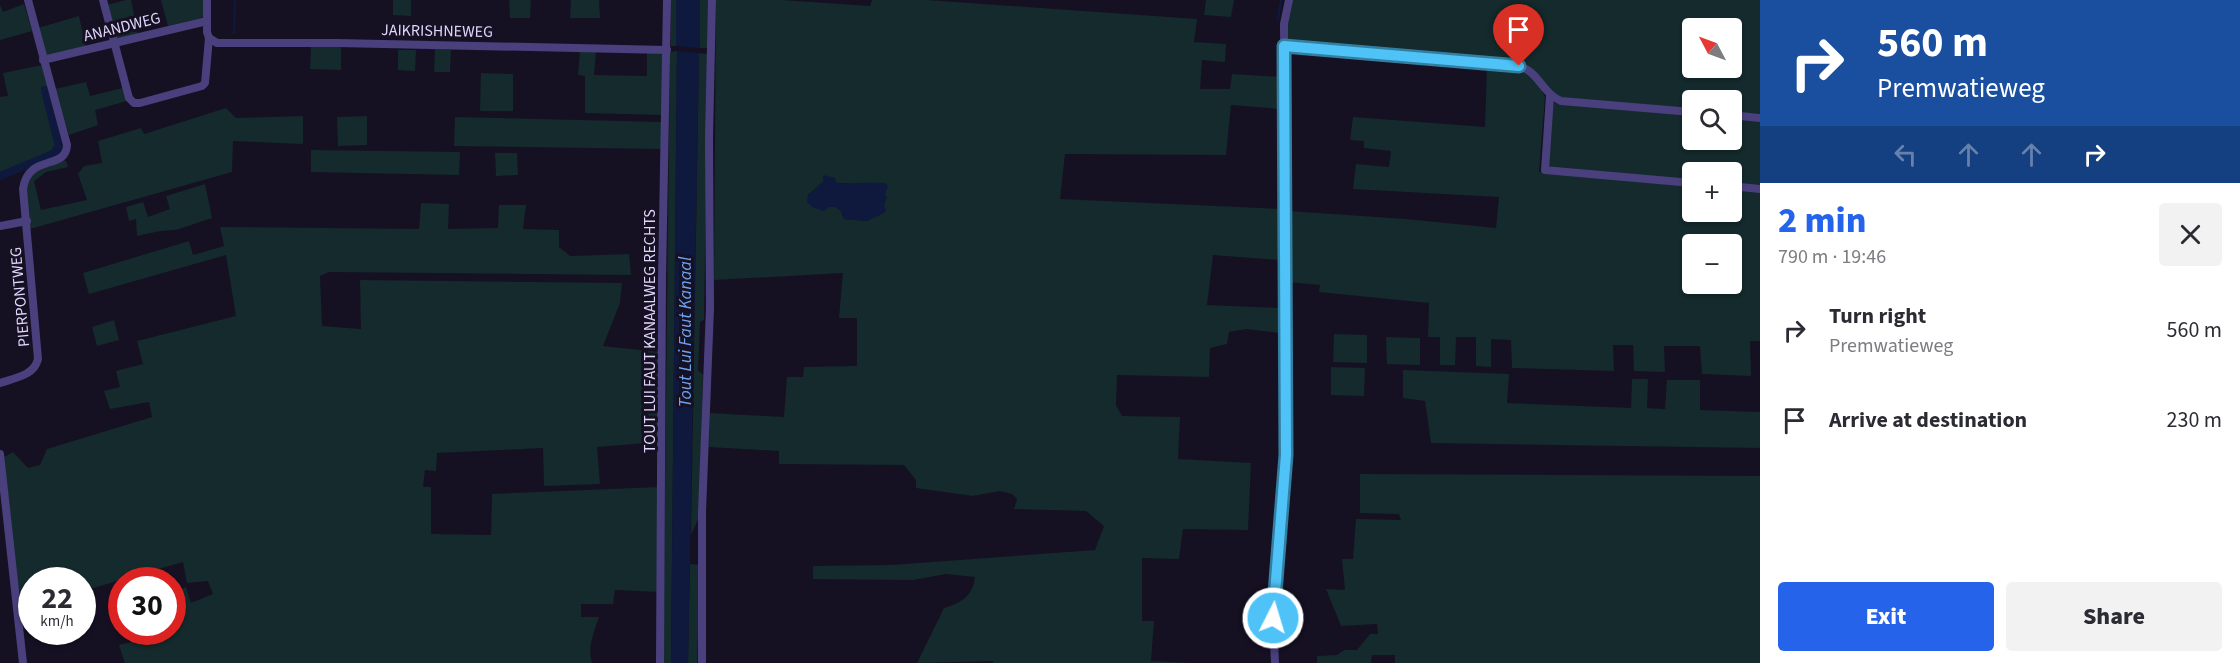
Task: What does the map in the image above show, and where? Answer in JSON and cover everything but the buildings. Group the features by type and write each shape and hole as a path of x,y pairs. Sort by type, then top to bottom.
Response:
{"street":[{"name":"PIERPONTWEG","path":"0,383 28,373 34,369 38,359 23,189 32,168 63,157 67,152 28,0"},
{"path":"104,0 129,98 134,103 140,104 202,86 205,83 209,38 207,0"},
{"name":"TOUT LUI FAUT KANAALWEG RECHTS","path":"660,663 662,280 667,0"},
{"path":"702,663 702,512 710,309 709,138 712,0"},
{"path":"1275,663 1273,618 1286,455 1284,24 1289,0"},
{"name":"ANANDWEG","path":"43,60 207,21"},
{"name":"JAIKRISHNEWEG","path":"209,38 217,43 350,43 667,50"},
{"path":"1284,46 1519,66 1528,68 1550,96 1561,101 1682,111"},
{"path":"1550,96 1545,170 1682,182"},
{"path":"1742,116 1760,118"},
{"path":"1742,187 1760,189"},
{"path":"0,226 27,221"},
{"path":"0,454 23,663"}],"green space":[{"path":"131,0 138,34 115,40 107,5"},
{"path":"161,0 204,0 204,15 201,18 168,26"},
{"path":"393,0 411,0 411,16 393,15"},
{"path":"509,0 531,0 530,18 510,18"},
{"path":"571,0 599,0 600,18 570,18"},
{"path":"671,0 676,0 676,46 671,46"},
{"path":"700,0 709,0 709,48 700,48"},
{"path":"716,0 782,0 870,6 872,0 927,0 1197,19 1194,42 1226,44 1225,62 1202,60 1200,89 1230,89 1232,74 1282,77 1280,109 1231,105 1226,155 1065,154 1060,199 1281,209 1280,260 1213,255 1207,305 1280,308 1280,333 1246,329 1229,332 1227,344 1210,348 1209,377 1117,375 1116,405 1122,416 1180,417 1178,459 1251,463 1248,530 1183,529 1179,559 1142,558 1142,621 1154,621 1151,661 1190,663 993,663 993,661 917,663 944,608 956,604 969,594 975,577 946,574 913,580 813,579 813,566 891,565 1095,550 1104,526 1086,511 1014,509 1017,499 1012,494 1000,491 973,496 916,488 916,480 904,465 779,464 779,451 709,447 710,413 784,417 787,377 803,377 804,367 857,366 857,318 839,318 843,273 714,280","holes":["823,182 851,184 885,212 867,221 844,219 841,210 829,207 808,195"]},
{"path":"1206,0 1234,0 1231,17 1204,15"},
{"path":"1292,0 1760,0 1760,114 1742,113 1742,90 1682,90 1682,108 1561,98 1555,95 1528,65 1287,44 1287,22"},
{"path":"24,4 32,31 0,40 0,5 3,12"},
{"path":"79,16 86,47 46,56 38,28"},
{"path":"311,47 341,47 341,70 310,69"},
{"path":"435,49 451,50 450,72 434,72"},
{"path":"398,50 416,50 415,71 398,70"},
{"path":"580,51 596,51 594,75 647,76 647,53 663,53 662,115 585,113 585,76 578,75"},
{"path":"677,51 671,663 663,663 670,52"},
{"path":"699,53 708,54 704,320 700,322 698,370 703,375 699,517 691,535"},
{"path":"42,65 49,89 46,90 59,146 53,154 0,176 0,97 8,96 3,73"},
{"path":"1487,66 1527,72 1539,85 1545,97 1539,172 1682,185 1682,222 1742,222 1742,190 1760,192 1760,341 1750,341 1751,376 1702,374 1700,346 1664,346 1665,372 1634,371 1633,345 1613,345 1614,371 1512,368 1511,340 1491,339 1491,367 1476,366 1476,337 1456,337 1455,365 1440,365 1440,337 1428,337 1429,303 1319,292 1320,285 1288,282 1288,211 1496,228 1499,197 1353,189 1356,164 1389,167 1391,151 1364,148 1364,141 1350,140 1353,117 1485,127"},
{"path":"481,73 513,74 513,111 480,111"},
{"path":"86,82 90,96 123,88 127,101 95,110 98,125 69,135 55,89"},
{"path":"1553,103 1682,114 1682,150 1742,150 1742,119 1760,121 1760,186 1742,184 1742,162 1682,162 1682,179 1548,166"},
{"path":"226,108 236,118 303,116 303,144 233,141 232,172 30,229 25,188 32,172 63,160 66,161 68,167 46,172 34,181 41,210 87,200 78,174 84,166 102,163 98,141 141,128 144,134"},
{"path":"367,116 367,145 338,146 337,117"},
{"path":"455,117 662,122 661,149 454,146"},
{"path":"311,150 460,152 459,175 311,172"},
{"path":"495,153 517,153 518,175 496,176"},
{"path":"205,184 212,218 176,230 137,236 136,219 129,221 126,207 143,202 148,217 170,209 166,196"},
{"path":"421,203 449,204 448,229 498,228 499,205 526,205 523,229 559,230 559,247 570,256 629,254 631,275 329,272 320,276 322,326 361,329 360,280 622,283 620,303 603,346 659,352 659,442 597,447 600,484 544,486 543,448 437,453 436,471 425,470 423,487 431,487 431,534 491,535 492,494 659,487 659,592 615,590 613,604 581,604 581,617 599,617 591,645 592,663 125,663 119,645 186,645 186,587 191,603 213,594 208,581 187,583 186,567 183,562 166,567 108,567 108,584 96,587 96,567 18,567 18,583 4,457 13,452 28,468 40,465 47,449 152,417 149,402 110,409 104,391 120,387 116,371 143,364 137,341 236,316 226,255 89,294 83,273 189,241 193,255 224,246 220,227 419,229"},
{"path":"114,320 119,340 97,346 92,327"},
{"path":"1334,334 1367,335 1367,363 1333,362"},
{"path":"1386,337 1420,338 1420,365 1387,364"},
{"path":"1331,367 1365,368 1364,396 1331,395"},
{"path":"1403,370 1509,374 1507,403 1631,408 1632,379 1648,379 1647,408 1665,409 1667,380 1700,380 1700,410 1760,412 1760,448 1431,443 1425,401 1403,398"},
{"path":"1360,474 1760,476 1760,663 1395,663 1395,655 1372,655 1371,663 1317,663 1317,656 1337,655 1344,650 1357,650 1370,634 1378,634 1377,624 1341,626 1326,589 1345,590 1342,559 1353,559 1356,519 1401,520 1399,514 1360,513"},
{"path":"690,564 700,565 697,663 688,663"}],"water":[{"path":"676,0 700,0 700,48 676,46"},
{"name":"Tout Lui Faut Kanaal","path":"677,51 699,53 688,663 671,663"},
{"path":"823,175 835,178 836,183 885,183 888,186 885,195 887,197 885,212 867,221 844,219 844,214 836,207 829,207 824,211 812,207 807,202 808,195 823,182"}],"waterway":[{"path":"234,33 235,0"},
{"path":"1278,19 1281,0"},
{"path":"0,176 53,154 59,146 45,90"}],"route":[{"path":"1273,618 1286,455 1284,46 1519,66"}]}
